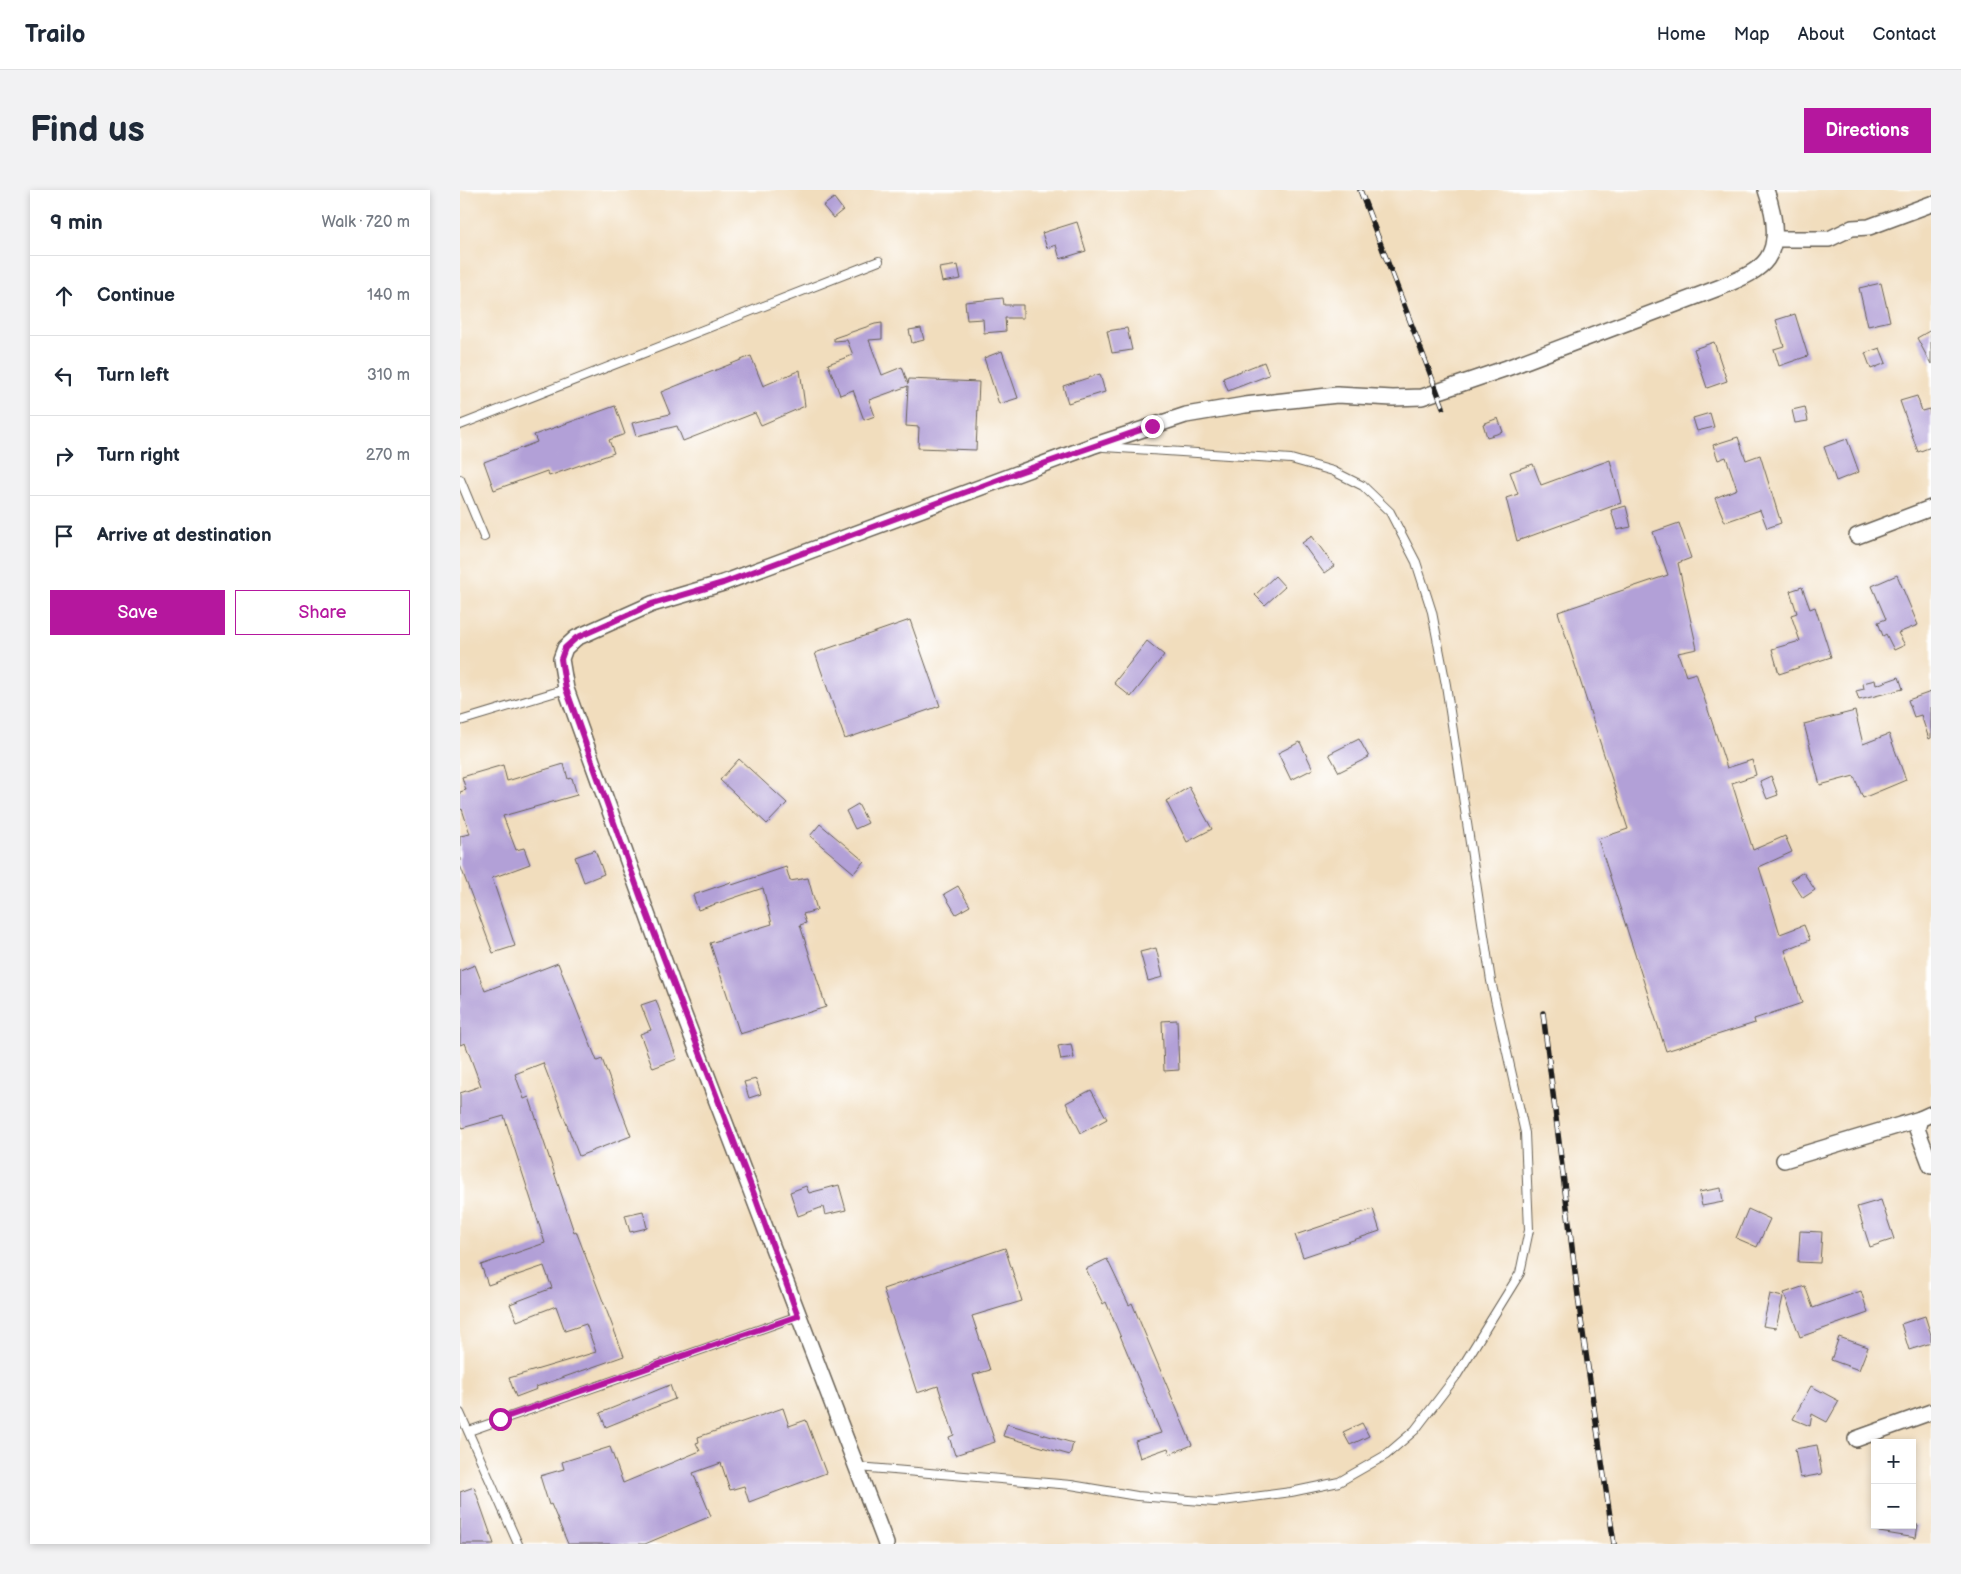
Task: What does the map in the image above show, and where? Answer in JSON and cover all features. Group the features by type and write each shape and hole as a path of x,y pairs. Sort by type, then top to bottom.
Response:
{"street":[{"path":"886,1544 642,901 566,689 561,659 565,648 576,638 652,604 723,583 1092,446 1186,415 1245,405 1337,395 1393,398 1422,396 1507,368 1721,287 1750,273 1767,258 1774,240 1774,223 1766,190"},
{"path":"1774,240 1829,240 1852,228 1869,227 1931,204"},
{"path":"1857,536 1931,508"},
{"path":"1784,1160 1926,1116"},
{"path":"1926,1116 1917,1129 1931,1166"},
{"path":"1856,1439 1931,1412"}],"lane":[{"path":"460,425 879,261"},
{"path":"858,1467 1071,1484 1137,1496 1215,1502 1291,1492 1339,1482 1386,1455 1416,1430 1457,1375 1520,1273 1529,1230 1525,1133 1491,981 1478,884 1458,772 1454,725 1432,612 1416,562 1408,545 1390,512 1363,486 1333,470 1283,458 1092,446"},
{"path":"460,479 484,537"},
{"path":"460,721 566,689"},
{"path":"469,1431 798,1316"},
{"path":"460,1413 518,1544"}],"building":[{"path":"834,198 843,210 833,218 823,206"},
{"path":"1077,222 1086,251 1060,259 1056,245 1047,248 1042,233"},
{"path":"958,265 961,279 942,282 939,268"},
{"path":"1881,283 1890,321 1868,326 1859,288"},
{"path":"1003,298 1004,305 1023,305 1023,318 1005,318 1006,331 984,333 983,319 967,320 965,302"},
{"path":"1795,314 1808,356 1779,366 1774,349 1784,346 1776,320"},
{"path":"882,323 882,339 869,340 882,375 902,367 908,384 909,379 979,382 976,450 918,448 919,427 906,426 908,386 869,400 875,416 864,420 853,390 840,395 828,364 853,355 847,340 834,341 834,338"},
{"path":"921,328 924,340 912,343 909,330"},
{"path":"1127,328 1132,350 1112,353 1107,331"},
{"path":"1931,330 1931,364 1917,338"},
{"path":"1714,342 1727,381 1707,388 1694,349"},
{"path":"1880,348 1886,363 1871,369 1865,353"},
{"path":"1002,351 1018,398 999,404 984,358"},
{"path":"751,356 763,386 800,370 805,406 761,425 755,413 683,441 677,426 636,436 632,423 670,414 661,392"},
{"path":"1264,362 1269,375 1228,391 1223,378"},
{"path":"1100,374 1105,392 1068,403 1063,386"},
{"path":"1917,396 1922,411 1929,409 1931,416 1931,447 1918,452 1900,401"},
{"path":"615,406 625,434 609,440 614,453 549,476 547,471 494,490 484,462 537,442 534,435"},
{"path":"1805,407 1808,421 1795,423 1792,410"},
{"path":"1710,413 1714,427 1697,431 1693,418"},
{"path":"1498,418 1503,432 1487,437 1483,424"},
{"path":"1738,437 1746,460 1760,455 1781,523 1767,528 1760,510 1725,522 1715,498 1737,489 1726,457 1718,460 1713,445"},
{"path":"1847,439 1859,472 1836,481 1824,447"},
{"path":"1610,460 1621,503 1517,541 1506,498 1518,494 1510,472 1533,464 1541,485"},
{"path":"1626,506 1631,527 1617,530 1611,510"},
{"path":"1679,523 1691,558 1678,563 1697,649 1678,653 1686,676 1696,673 1727,768 1752,760 1756,775 1732,783 1753,850 1785,836 1792,852 1759,867 1780,934 1804,925 1810,940 1785,950 1802,1003 1754,1019 1755,1023 1666,1051 1598,839 1628,829 1558,612 1668,575 1653,532"},
{"path":"1312,536 1334,566 1324,573 1302,543"},
{"path":"1897,575 1918,625 1898,633 1905,645 1894,650 1886,634 1883,636 1878,622 1886,619 1872,586"},
{"path":"1275,576 1285,587 1265,605 1255,595"},
{"path":"1802,587 1810,609 1815,607 1831,657 1779,674 1772,649 1800,641 1791,615 1797,613 1790,591"},
{"path":"910,620 940,706 845,739 815,653"},
{"path":"1147,641 1164,655 1131,697 1114,683"},
{"path":"1899,677 1903,689 1859,700 1856,691 1864,689 1863,683 1875,680 1876,685"},
{"path":"1931,692 1931,738 1929,739 1921,715 1914,717 1908,700"},
{"path":"1855,711 1863,744 1889,734 1906,780 1863,798 1854,776 1820,785 1804,724"},
{"path":"1359,739 1369,757 1339,772 1329,754"},
{"path":"1300,742 1313,769 1291,780 1278,753"},
{"path":"739,759 787,803 767,824 720,780"},
{"path":"564,764 568,779 572,778 577,795 503,816 516,850 524,848 530,864 492,878 515,946 493,953 460,865 460,836 470,834 462,809 460,810 460,792 466,790 462,777 503,765 507,781"},
{"path":"1771,776 1778,795 1767,799 1760,781"},
{"path":"1189,787 1212,829 1187,842 1166,801"},
{"path":"858,804 868,823 855,829 846,811"},
{"path":"820,824 864,861 854,873 810,836"},
{"path":"595,850 604,874 584,882 575,857"},
{"path":"786,867 790,881 808,878 817,910 803,914 806,923 800,925 826,1007 740,1034 710,943 772,924 763,888 698,910 693,895 731,882 732,885"},
{"path":"1803,872 1815,890 1803,898 1791,880"},
{"path":"958,886 970,906 956,914 944,894"},
{"path":"1156,948 1163,977 1148,981 1140,952"},
{"path":"558,963 597,1061 602,1059 631,1136 579,1156 543,1063 515,1074 524,1099 529,1097 574,1232 576,1231 624,1356 536,1387 537,1389 516,1397 509,1378 596,1352 586,1324 565,1331 556,1306 517,1321 510,1304 552,1288 544,1266 488,1285 481,1265 545,1243 504,1116 462,1128 460,1120 460,1093 481,1086 465,1043 460,1045 460,971 475,965 485,991"},
{"path":"656,1000 677,1059 653,1068 640,1034 651,1030 641,1005"},
{"path":"1177,1020 1179,1070 1164,1071 1162,1021"},
{"path":"1071,1044 1074,1058 1061,1060 1058,1046"},
{"path":"756,1079 761,1094 749,1098 744,1082"},
{"path":"1091,1090 1107,1119 1081,1133 1066,1103"},
{"path":"839,1185 846,1210 825,1215 823,1207 798,1216 790,1192 806,1186 809,1193"},
{"path":"1721,1188 1723,1202 1702,1206 1699,1192"},
{"path":"1881,1200 1894,1239 1870,1247 1857,1207"},
{"path":"1373,1209 1380,1231 1303,1257 1295,1235"},
{"path":"1748,1209 1770,1219 1757,1247 1736,1238"},
{"path":"643,1211 647,1228 630,1232 625,1215"},
{"path":"1800,1231 1822,1232 1820,1263 1798,1262"},
{"path":"1005,1248 1022,1301 972,1316 990,1370 973,1375 995,1442 955,1455 949,1437 954,1435 938,1386 917,1393 883,1289"},
{"path":"1107,1259 1129,1305 1132,1303 1192,1445 1170,1454 1168,1448 1140,1458 1135,1441 1161,1433 1106,1302 1103,1304 1086,1269"},
{"path":"1805,1286 1813,1308 1861,1291 1868,1313 1800,1337 1784,1293"},
{"path":"1770,1294 1783,1297 1776,1328 1763,1326"},
{"path":"1925,1316 1931,1335 1931,1343 1909,1350 1901,1324"},
{"path":"1839,1337 1868,1347 1859,1370 1831,1360"},
{"path":"670,1385 675,1399 606,1427 600,1413"},
{"path":"1811,1386 1839,1401 1827,1422 1812,1414 1810,1426 1793,1419"},
{"path":"783,1408 789,1426 806,1420 826,1473 749,1502 744,1486 730,1490 721,1463 693,1473 711,1516 645,1544 568,1544 551,1504 549,1505 540,1476 564,1469 562,1462 610,1447 623,1483 700,1451 696,1443 699,1442 698,1437"},
{"path":"1362,1423 1369,1436 1350,1445 1343,1432"},
{"path":"1007,1424 1073,1443 1070,1455 1003,1436"},
{"path":"1817,1445 1822,1474 1800,1478 1795,1449"},
{"path":"474,1487 494,1544 460,1544 460,1492"},
{"path":"1916,1525 1918,1525 1916,1538 1879,1532 1879,1529 1916,1529"}],"railway":[{"path":"1360,190 1443,407"},
{"path":"1543,1013 1581,1320 1614,1544"}],"route":[{"path":"500,1419 798,1316 754,1194 677,997 566,689 561,659 565,648 576,638 652,604 723,583 1014,474 1152,426"}]}
